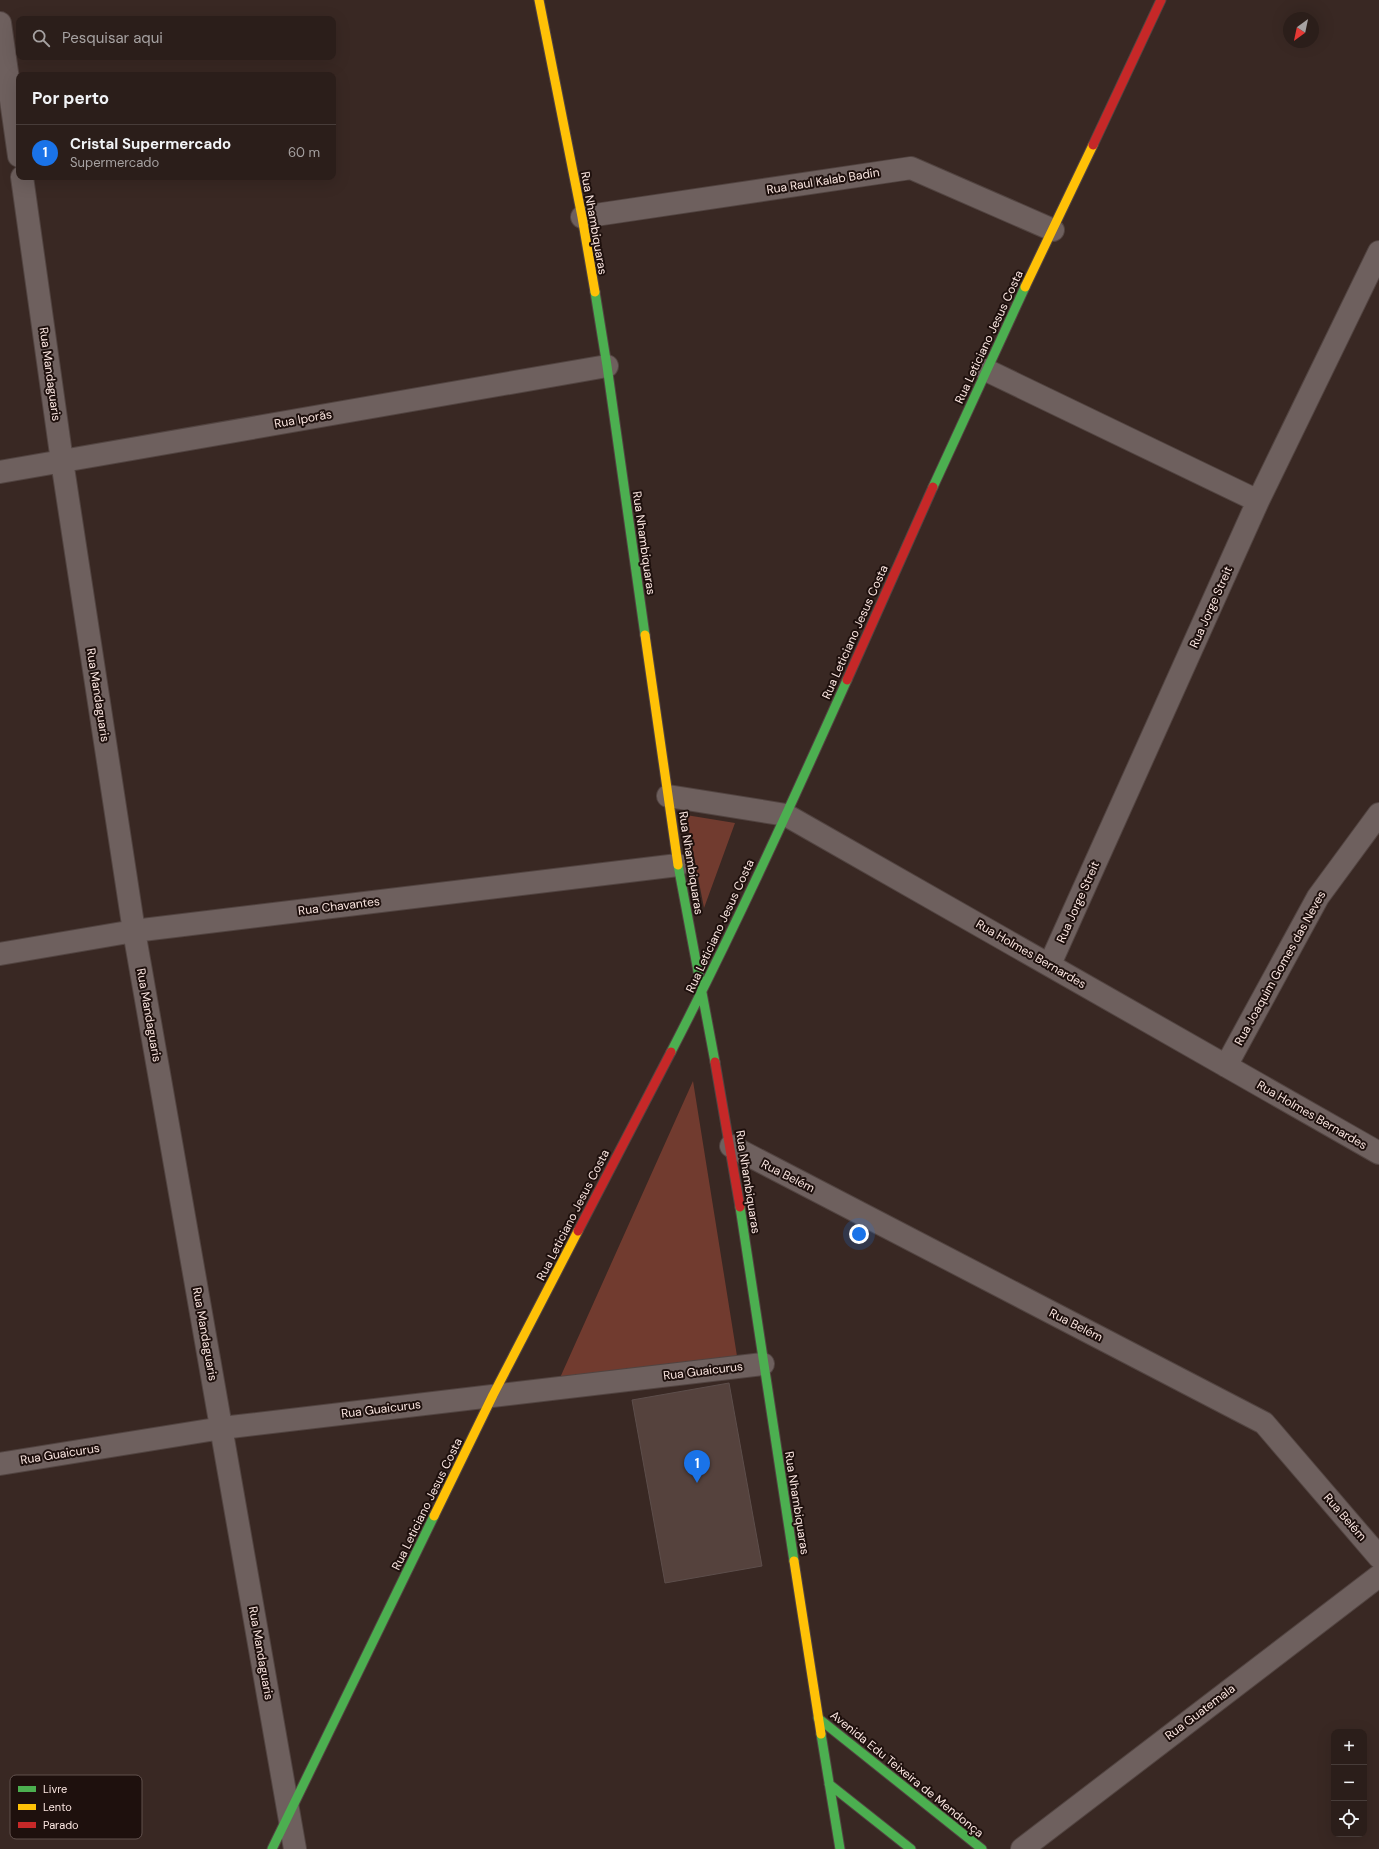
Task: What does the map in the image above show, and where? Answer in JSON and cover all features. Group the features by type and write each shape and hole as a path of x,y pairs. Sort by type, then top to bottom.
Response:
{"street":[{"name":"Rua Nhambiquaras","path":"540,0 582,218 607,366 678,865 731,1146 763,1364 840,1849"},
{"name":"Rua Leticiano Jesus Costa","path":"272,1849 493,1395 702,992 786,815 986,370 1161,0"},
{"path":"0,23 16,135"},
{"name":"Rua Raul Kalab Badin","path":"582,218 911,168 1053,230"},
{"name":"Rua Mandaguaris","path":"22,180 62,461 134,931 296,1849"},
{"name":"Rua Jorge Streit","path":"1050,964 1258,501 1379,252"},
{"name":"Rua Iporãs","path":"0,472 607,366"},
{"path":"986,370 1258,501"},
{"name":"Rua Holmes Bernardes","path":"668,796 786,815 1050,964 1379,1153"},
{"name":"Rua Joaquim Gomes das Neves","path":"1226,1066 1318,897 1379,814"},
{"name":"Rua Chavantes","path":"0,954 134,931 678,865"},
{"name":"Rua Belém","path":"731,1146 1264,1422 1379,1557"},
{"name":"Rua Guaicurus","path":"0,1464 222,1428 763,1364"},
{"name":"Rua Guatemala","path":"1022,1849 1379,1576"},
{"name":"Avenida Edu Teixeira de Mendonça","path":"818,1718 982,1849"},
{"path":"829,1784 911,1849"}],"shaded area":[{"path":"686,815 735,823 704,908"},
{"path":"693,1081 737,1356 559,1380"}],"building":[{"path":"729,1383 762,1566 665,1583 632,1400"}],"traffic: fast":[{"path":"933,487 1025,287"},
{"path":"595,292 607,366 645,635"},
{"path":"671,1052 762,867 847,680"},
{"path":"678,865 715,1062"},
{"path":"740,1207 794,1561"},
{"path":"272,1849 434,1516"},
{"path":"818,1718 982,1849"},
{"path":"821,1734 840,1849"},
{"path":"829,1784 911,1849"}],"traffic: slow":[{"path":"539,0 582,217 595,292"},
{"path":"1025,287 1093,145"},
{"path":"645,635 678,865"},
{"path":"434,1516 493,1395 578,1231"},
{"path":"794,1561 821,1734"}],"traffic: jam":[{"path":"1093,145 1161,0"},
{"path":"847,680 933,487"},
{"path":"578,1231 671,1052"},
{"path":"715,1062 740,1207"}],"place":[{"name":"Cristal Supermercado","path":"697,1483"}]}
